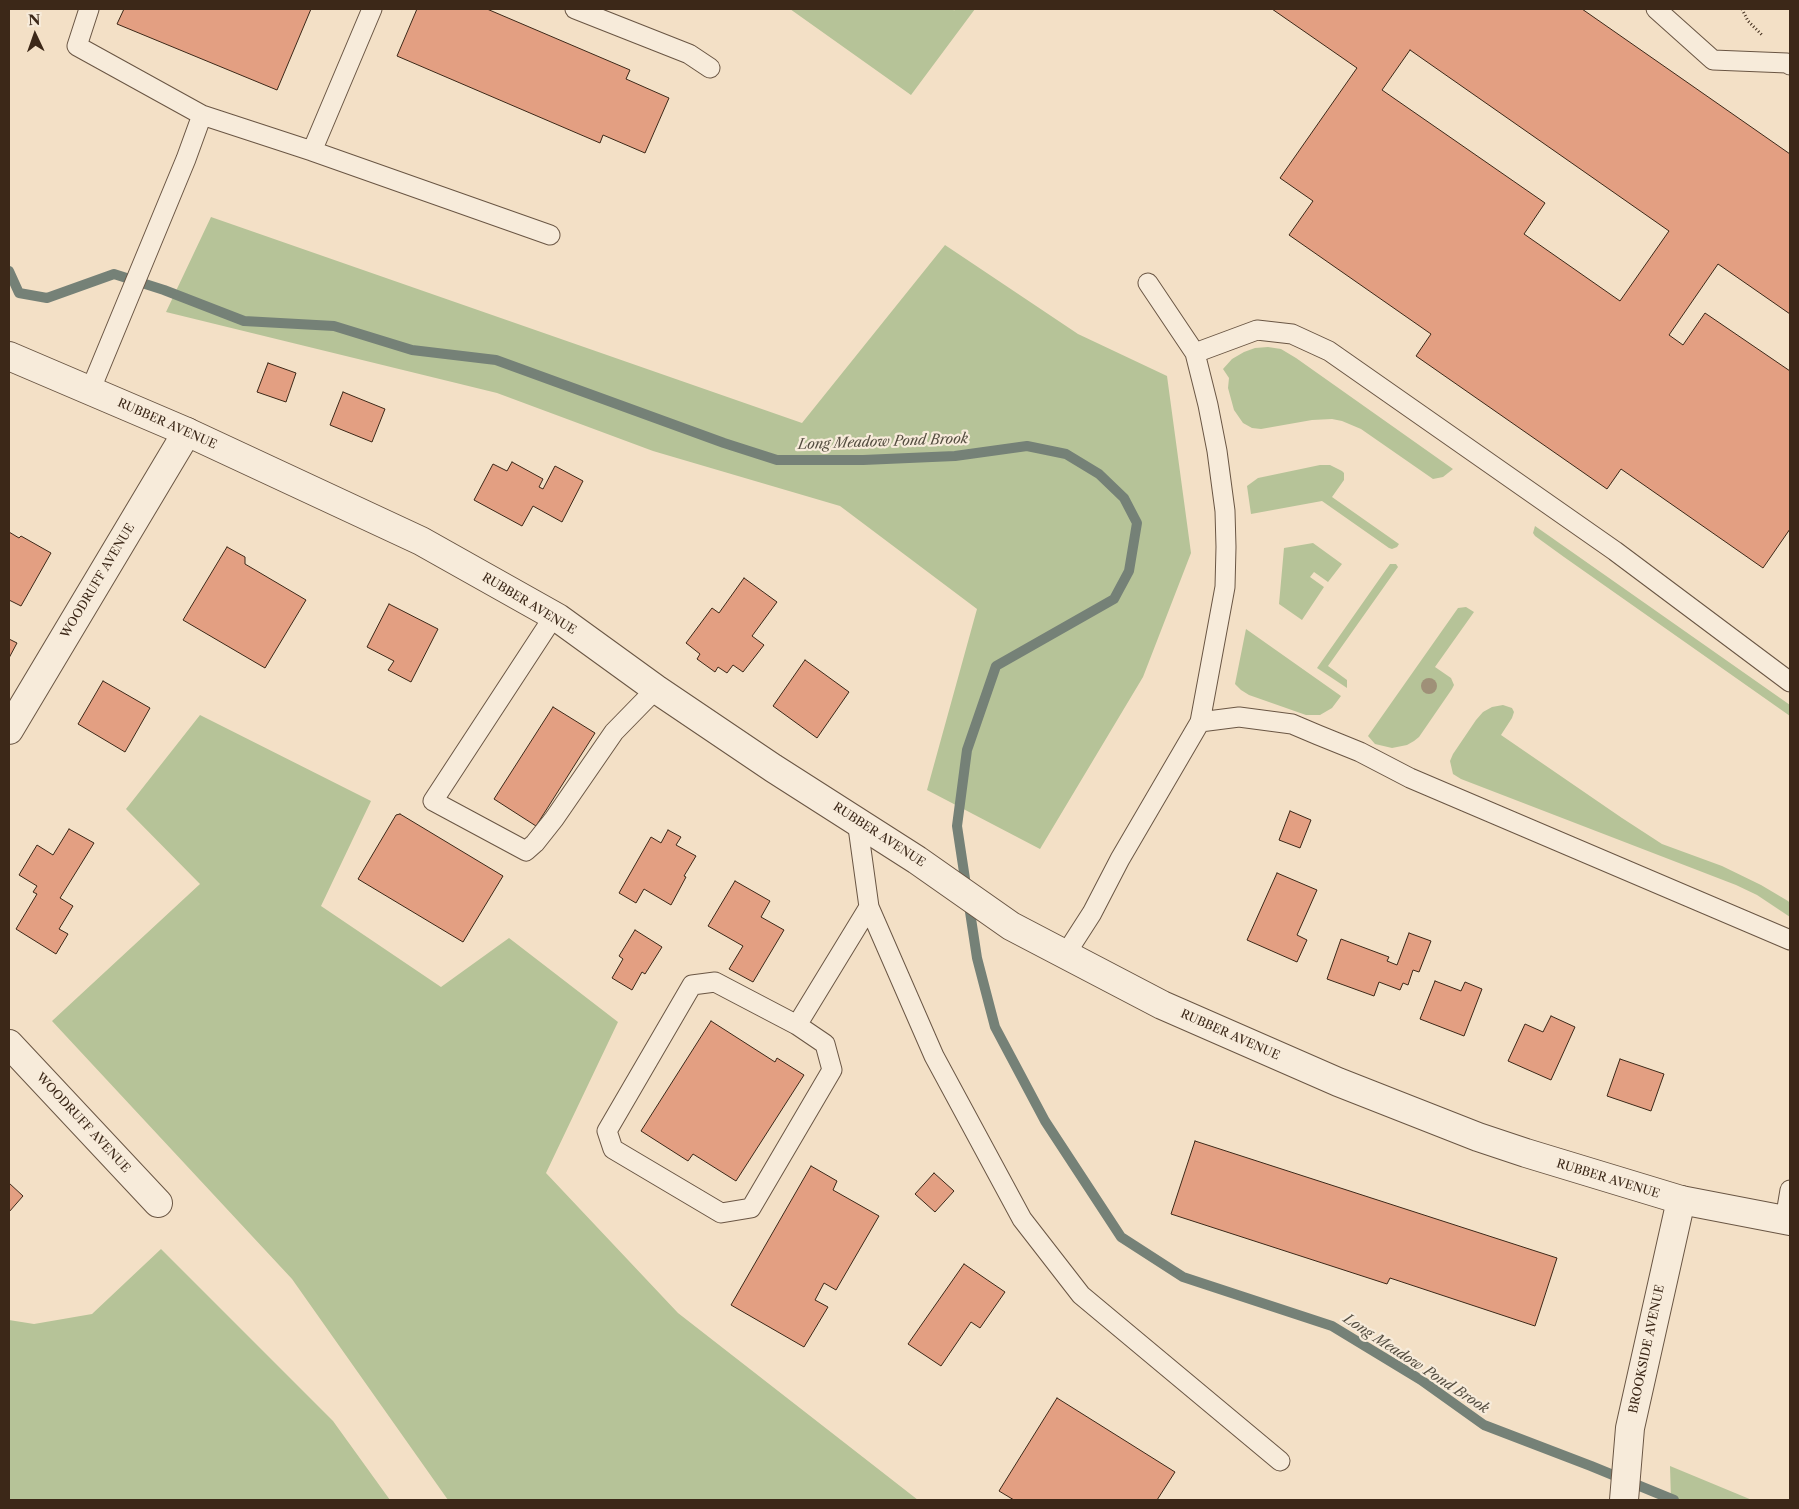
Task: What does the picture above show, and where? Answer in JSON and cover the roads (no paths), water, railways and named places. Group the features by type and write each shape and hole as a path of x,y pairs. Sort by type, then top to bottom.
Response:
{"street":[{"name":"RUBBER AVENUE","path":"9,356 187,432 421,541 554,616 656,689 773,768 917,860 1011,926 1162,1005 1338,1082 1502,1145 1616,1182 1681,1200 1788,1221"},
{"name":"WOODRUFF AVENUE","path":"9,730 187,432"},
{"name":"WOODRUFF AVENUE","path":"9,1044 158,1203"},
{"name":"BROOKSIDE AVENUE","path":"1624,1500 1630,1428 1681,1200"}],"lane":[{"path":"89,9 77,46 202,115 312,150 550,235"},
{"path":"312,150 372,9"},
{"path":"575,9 689,54 710,68"},
{"path":"1656,9 1713,60 1787,63 1790,65"},
{"path":"90,391 186,159 202,115"},
{"path":"1065,955 1092,913 1120,859 1200,722 1225,587 1225,511 1217,452 1195,353 1148,283"},
{"path":"1195,353 1257,330 1292,334 1329,350 1616,552 1790,682"},
{"path":"554,616 433,801 526,851 536,843 554,819 614,732 656,689"},
{"path":"1200,722 1239,717 1292,724 1360,752 1410,778 1790,940"},
{"path":"856,820 868,907 934,1056 1022,1219 1081,1295 1280,1461"},
{"path":"797,1025 868,907"},
{"path":"715,982 797,1025 825,1044 832,1070 751,1208 721,1213 613,1149 607,1131 692,985 715,982"},
{"path":"1788,1221 1790,1190"}],"waterway":[{"name":"Long Meadow Pond Brook","path":"9,271 19,293 47,298 114,274 164,290 244,321 334,326 412,350 496,360 724,443 777,460 863,460 955,456 1027,446 1066,454 1099,474 1124,498 1137,523 1129,571 1114,599 996,666 967,750 957,826 977,958 995,1027 1045,1121 1121,1237 1183,1277 1332,1326 1421,1380 1484,1425 1674,1500"}]}
